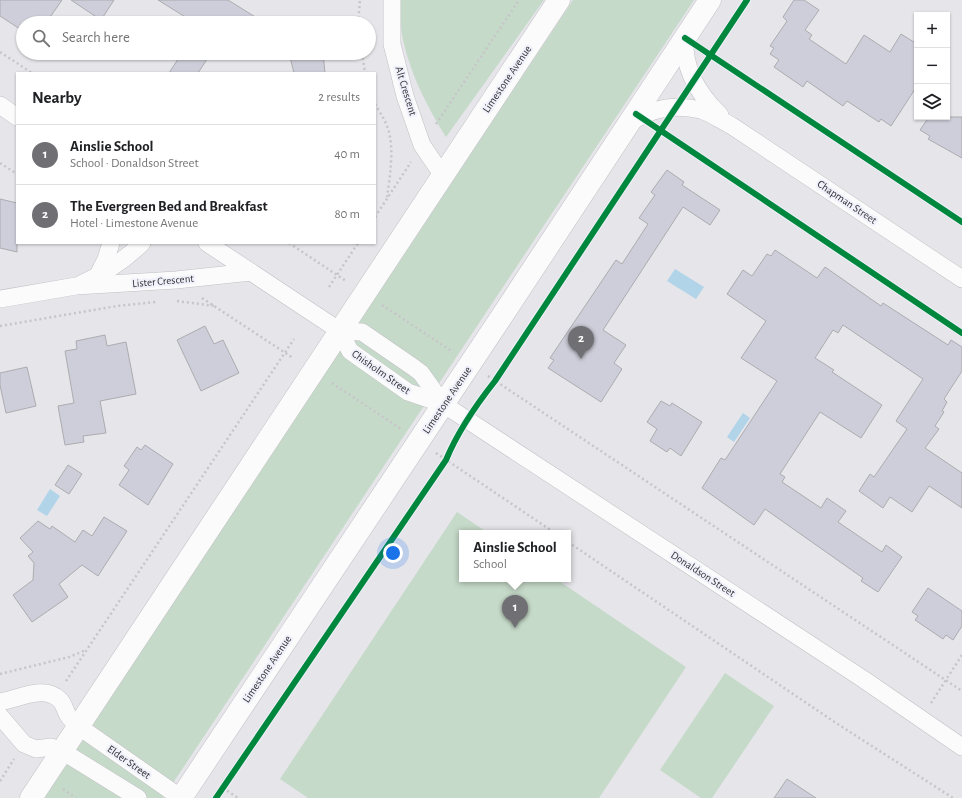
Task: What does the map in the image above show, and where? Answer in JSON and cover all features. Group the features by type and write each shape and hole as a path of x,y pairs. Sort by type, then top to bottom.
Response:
{"main road":[{"name":"Limestone Avenue","path":"30,798 560,0"},
{"name":"Limestone Avenue","path":"181,798 444,404 710,0"}],"street":[{"name":"Alt Crescent","path":"392,0 392,44 405,96 422,145 443,176"},
{"name":"Chapman Street","path":"685,38 686,60 695,86 708,103 732,126"},
{"path":"0,105 16,116"},
{"name":"Chapman Street","path":"629,124 643,114 659,108 702,110 732,126 962,279"},
{"path":"97,277 106,259 111,244"},
{"name":"Lister Crescent","path":"76,286 97,277 134,252 141,244"},
{"name":"Chisholm Street","path":"209,244 340,331 350,351 408,392 444,404"},
{"name":"Lister Crescent","path":"0,299 76,286 169,281 251,272"},
{"name":"Chisholm Street","path":"340,331 362,332 417,370 444,404"},
{"name":"Donaldson Street","path":"444,404 920,718 960,740"},
{"name":"Elder Street","path":"0,702 42,692 60,700 66,707 68,716 78,726 181,798"},
{"path":"0,716 24,744 36,749 51,747 62,751 138,798"}],"path":[{"path":"359,16 360,0"},
{"path":"376,215 519,0"},
{"path":"0,52 30,72"},
{"path":"363,60 365,72"},
{"path":"376,106 387,127 390,143 391,174 387,199"},
{"path":"0,163 16,173"},
{"path":"290,244 346,281"},
{"path":"329,286 357,244"},
{"path":"169,301 215,306"},
{"path":"0,326 117,306 162,302"},
{"path":"378,303 456,355"},
{"path":"66,680 294,338"},
{"path":"284,352 293,358"},
{"path":"491,386 500,374"},
{"path":"328,380 404,431"},
{"path":"495,381 962,691"},
{"path":"432,450 551,530"},
{"path":"442,466 449,453"},
{"path":"571,544 836,723 953,798"},
{"path":"0,674 69,657 86,650"},
{"path":"920,718 962,655"},
{"path":"228,782 221,791 238,798"}],"green space":[{"path":"400,0 544,0 446,137 432,114 410,66 402,35"},
{"path":"573,0 694,0 163,798 43,798"},
{"path":"457,512 484,530 459,530 459,582 560,582 686,667 599,798 308,798 280,779"},
{"path":"725,673 774,706 712,798 701,798 660,770"}],"water":[{"path":"675,269 704,287 696,299 667,281"},
{"path":"743,413 750,418 734,442 727,437"},
{"path":"50,489 60,496 47,516 37,510"}],"building":[{"path":"0,0 62,0 51,16 16,16 16,26 0,16"},
{"path":"71,0 114,0 104,16 95,16"},
{"path":"158,0 228,0 254,16 184,16"},
{"path":"794,0 804,0 819,10 805,30 812,35 809,39 846,64 864,35 890,52 901,34 914,42 914,91 891,126 881,119 879,122 847,101 843,106 807,81 803,87 774,67 779,60 770,54 774,48 770,46 787,21 783,17"},
{"path":"177,60 206,60 199,72 170,72"},
{"path":"291,60 324,60 325,72 294,72"},
{"path":"950,117 962,117 962,158 928,139 930,136 920,130 927,120 950,120"},
{"path":"667,170 684,182 682,185 720,210 710,225 683,207 603,330 626,345 614,363 622,369 601,402 548,368 554,360 550,358 616,260 622,264 648,224 639,218 655,195 651,192"},
{"path":"0,199 16,203 17,252 0,248"},
{"path":"775,250 817,278 825,267 881,306 883,303 948,345 951,340 962,347 962,371 944,399 947,402 942,411 944,412 935,426 939,429 925,448 962,473 962,508 929,486 912,512 890,497 883,508 859,491 870,474 874,477 907,429 896,421 923,379 843,325 838,333 833,330 815,358 834,370 832,372 882,405 861,438 820,412 780,474 785,477 782,482 821,508 827,498 846,511 838,522 882,552 886,545 902,557 878,592 861,581 863,578 765,509 754,525 702,488 721,458 725,460 777,381 741,358 766,321 727,294 743,270 752,276 767,254 771,256"},
{"path":"205,326 214,344 223,340 239,373 201,391 177,340"},
{"path":"105,335 107,346 126,342 136,394 100,401 106,433 83,436 84,442 65,445 58,406 74,403 65,351 77,349 76,341"},
{"path":"27,367 36,406 6,413 0,385 0,373"},
{"path":"661,401 670,406 672,403 702,422 681,456 670,448 667,452 650,441 657,429 647,422"},
{"path":"145,445 173,464 148,505 119,485 129,470 124,466 137,447 141,450"},
{"path":"68,465 82,474 69,494 55,485"},
{"path":"104,517 127,531 98,576 82,565 59,584 68,597 32,622 13,595 33,580 34,563 28,556 33,552 20,538 38,521 50,529 52,526 75,542 83,530 92,536"},
{"path":"928,588 962,611 962,626 953,640 946,635 943,639 915,620 918,616 912,612"},
{"path":"787,779 816,798 774,798"}],"cycle path":[{"path":"216,798 446,460 456,439 481,399 495,381 747,0"},
{"path":"685,38 962,222"},
{"path":"636,114 962,333"}],"place":[{"name":"The Evergreen Bed and Breakfast","path":"581,359"},
{"name":"Ainslie School","path":"515,628"}]}
